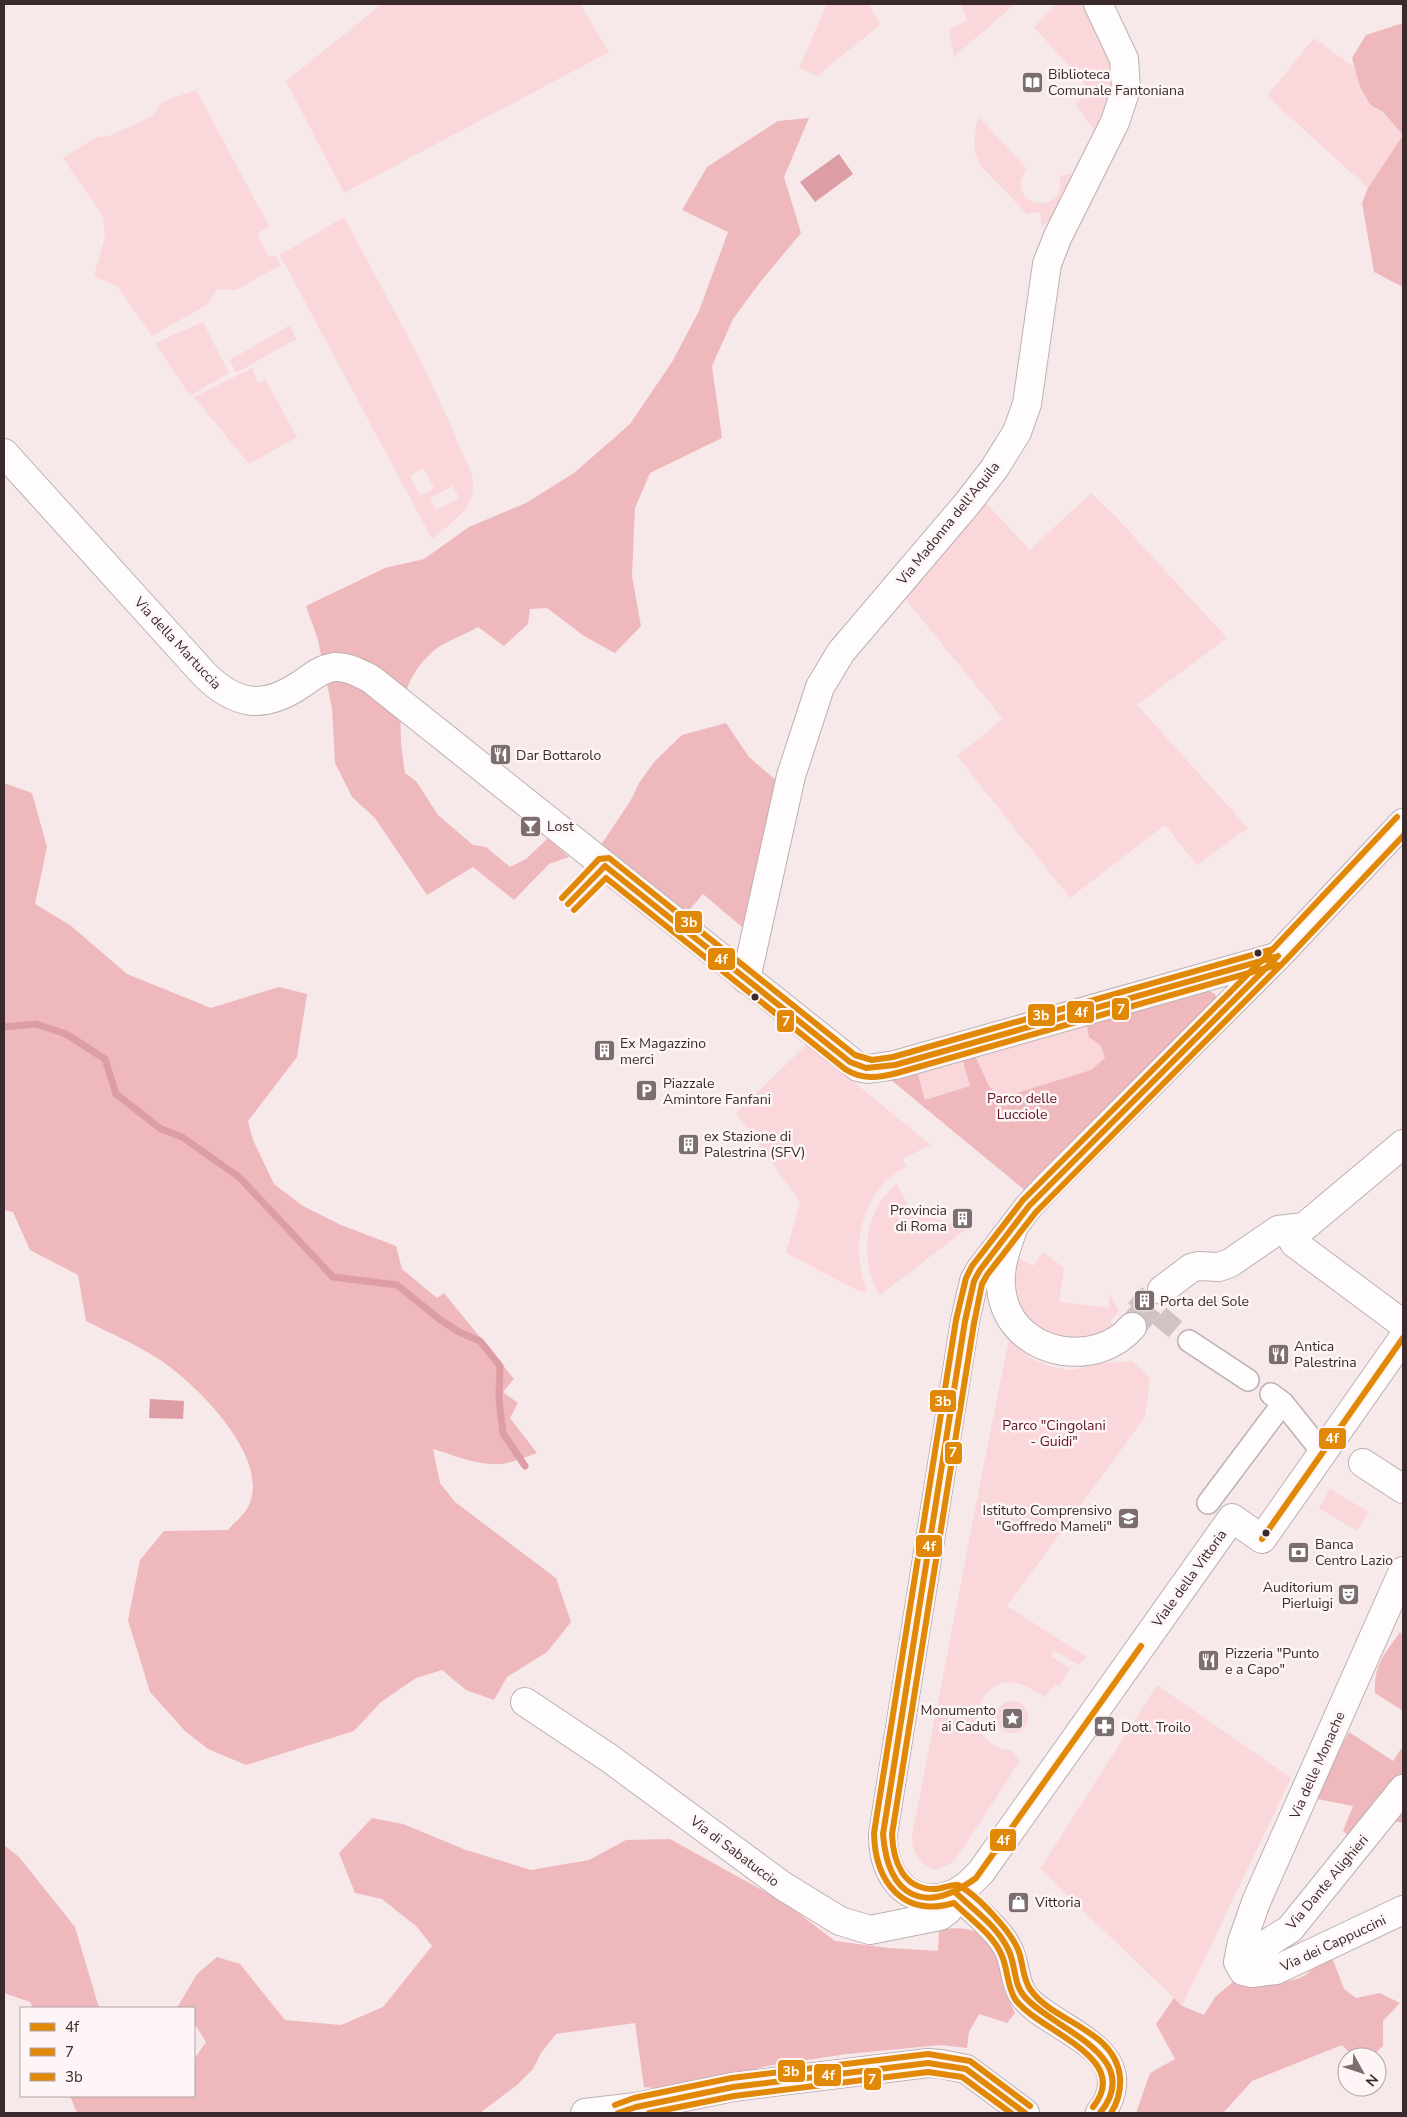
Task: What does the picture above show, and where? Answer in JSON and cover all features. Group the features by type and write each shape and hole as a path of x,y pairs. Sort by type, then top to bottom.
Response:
{"street":[{"name":"Via Madonna dell'Aquila","path":"746,979 791,776 813,705 824,680 841,652 978,491 1008,448 1021,424 1027,404 1047,264 1058,236 1116,122 1126,89 1124,59 1098,4"},
{"name":"Via della Martuccia","path":"4,453 204,674 221,690 244,701 267,700 290,692 326,669 344,667 378,684 858,1067 868,1069 896,1065 1278,956"},
{"path":"1100,2113 1107,2103 1113,2079 1108,2064 1100,2053 1039,2011 1024,1995 1019,1987 1007,1945 998,1934 947,1896 922,1898 900,1885 884,1860 883,1834 965,1320 974,1281 990,1256 1029,1206 1278,956 1403,823"},
{"path":"1162,1290 1191,1268 1198,1266 1219,1267 1230,1263 1278,1230 1304,1227 1403,1144"},
{"path":"1013,1227 1002,1260 1001,1289 1004,1305 1012,1320 1021,1331"},
{"path":"1288,1230 1294,1243 1403,1324"},
{"path":"965,1320 967,1314 973,1308 987,1307 1003,1314 1021,1331 1044,1347 1059,1351 1085,1352 1110,1345 1120,1340 1132,1327"},
{"path":"1327,1448 1403,1338"},
{"path":"1189,1341 1248,1380"},
{"path":"1208,1503 1277,1399 1327,1448 1360,1461 1403,1489"},
{"name":"Viale della Vittoria","path":"947,1896 976,1878 1232,1518 1262,1539 1327,1448"},
{"name":"Via delle Monache","path":"1238,1962 1242,1942 1256,1902 1403,1571"},
{"name":"Via di Sabatuccio","path":"525,1702 609,1758 783,1886 840,1921 870,1930 940,1916 948,1910 947,1896"},
{"name":"Via Dante Alighieri","path":"1238,1962 1290,1929 1403,1789"},
{"name":"Via dei Cappuccini","path":"1238,1962 1243,1971 1252,1973 1276,1970 1403,1910"},
{"path":"585,2113 627,2110 733,2087 928,2063 966,2069 1025,2113"}],"green space":[{"path":"382,4 580,4 609,52 344,193 286,81"},
{"path":"827,4 869,4 880,25 817,76 799,68"},
{"path":"961,4 1015,4 954,57 949,30 967,20"},
{"path":"1057,4 1083,4 1097,27 1112,65 1114,79 1111,106 1097,134 1075,104 1090,90 1034,27"},
{"path":"1403,23 1403,135 1383,112 1370,105 1360,87 1352,58 1366,35"},
{"path":"1314,38 1355,68 1360,87 1369,105 1382,112 1403,135 1368,188 1267,96"},
{"path":"196,90 269,226 257,234 269,257 276,256 281,265 236,290 218,289 207,305 152,336 117,286 94,276 105,236 103,216 63,158 97,137 109,136 153,116 162,102"},
{"path":"809,118 784,177 801,233 761,281 733,319 712,366 722,438 650,473 635,508 632,576 641,626 615,653 584,636 547,608 530,609 528,624 504,646 478,627 435,649 419,666 405,694 402,709 401,740 405,773 416,781 438,815 473,845 486,847 510,867 526,859 548,838 569,857 549,864 514,900 473,867 427,895 375,818 352,797 335,763 332,708 318,640 306,606 385,568 424,559 469,527 526,503 574,473 630,424 672,362 699,311 728,232 682,210 707,167 778,121"},
{"path":"980,118 1027,169 1021,182 1022,192 1028,199 1037,202 1047,202 1055,198 1060,190 1059,176 1078,172 1057,216 1042,226 1040,212 1027,214 983,168 976,156 974,144 977,121"},
{"path":"1403,135 1403,287 1374,272 1362,203 1368,188"},
{"path":"344,217 390,302 434,389 470,469 473,480 473,491 468,505 457,518 432,539 280,255","holes":["423,468 434,488 420,496 410,476","453,486 459,498 436,510 430,498"]},
{"path":"203,322 229,373 190,396 155,343"},
{"path":"290,325 296,339 236,373 230,360"},
{"path":"252,368 258,383 265,379 297,437 249,464 194,397"},
{"path":"1091,493 1116,517 1227,638 1137,705 1248,828 1197,865 1165,825 1070,898 957,756 1003,719 903,596 983,500 1030,550"},
{"path":"726,723 749,757 778,782 749,933 703,894 685,915 599,848 631,800 639,783 655,761 682,735"},
{"path":"4,783 32,793 47,847 35,904 70,925 127,974 211,1008 279,987 307,994 297,1057 248,1121 253,1140 274,1184 303,1206 341,1225 396,1246 402,1269 437,1298 444,1293 514,1379 503,1392 518,1403 510,1418 537,1453 514,1461 497,1464 476,1462 433,1449 440,1483 455,1502 556,1578 571,1622 547,1652 507,1677 494,1700 466,1690 442,1670 416,1678 381,1702 354,1731 246,1765 208,1749 185,1731 150,1692 128,1620 140,1560 164,1531 228,1530 248,1507 253,1488 250,1467 240,1445 226,1424 191,1385 173,1369 149,1353 86,1321 78,1275 30,1250 13,1212 4,1210"},
{"name":"Parco delle Lucciole","path":"1200,987 1215,994 1218,1002 967,1143 890,1079"},
{"name":"Parco delle Lucciole","path":"1200,987 1215,994 1218,1002 1027,1192 890,1079 917,1071 925,1100 970,1086 962,1058 974,1054 989,1086 1001,1098 1091,1070 1105,1058 1101,1046 1089,1037 1086,1021"},
{"path":"807,1044 931,1145 902,1159 907,1166 879,1188 870,1203 863,1220 859,1256 867,1291 861,1292 786,1253 800,1202 736,1113"},
{"path":"897,1184 911,1212 960,1226 965,1230 880,1295 873,1282 869,1267 867,1252 868,1236 871,1221 877,1207"},
{"path":"1043,1252 1064,1268 1059,1302 1109,1308 1109,1294 1119,1311 1110,1321 1114,1327 1100,1341 1045,1339 1013,1299 1015,1256 1033,1266"},
{"name":"Parco \"Cingolani - Guidi\"","path":"1009,1339 1035,1361 1052,1367 1071,1370 1104,1363 1132,1361 1150,1378 1145,1417 1007,1606 1087,1657 1078,1665 1054,1650 1051,1656 1070,1669 1059,1686 1055,1684 1045,1697 1022,1684 1002,1683 990,1689 982,1699 978,1712 979,1725 984,1737 995,1746 1011,1750 1020,1761 959,1854 950,1864 936,1870 925,1865 918,1857 913,1847 912,1835"},
{"path":"1330,1489 1369,1512 1357,1531 1319,1508"},
{"path":"1400,1632 1403,1635 1403,1711 1375,1693 1378,1667"},
{"path":"1157,1685 1291,1778 1182,2006 1040,1869"},
{"path":"1012,1701 1018,1702 1023,1706 1027,1711 1027,1723 1023,1728 1018,1732 1012,1733 1006,1732 1001,1728 997,1723 996,1717 997,1711 1001,1706 1006,1702"},
{"path":"1349,1732 1393,1761 1403,1746 1403,1823 1393,1821 1362,1847 1343,1831 1353,1806 1312,1798"},
{"path":"372,1818 403,1824 466,1850 531,1870 589,1860 626,1840 670,1839 785,1903 835,1941 889,1948 938,1951 939,1930 954,1928 973,1931 992,1939 1002,1970 1004,1990 1015,2013 1007,2023 979,2014 969,2032 967,2048 941,2045 847,2054 767,2066 700,2083 664,2089 644,2087 635,2023 556,2034 541,2053 533,2069 517,2085 480,2113 77,2113 70,2097 195,2097 195,2058 206,2042 195,2025 195,2007 178,2007 197,1974 217,1957 240,1964 285,2020 341,2025 383,2007 432,1946 417,1927 382,1899 355,1893 339,1853"},
{"path":"4,1845 19,1857 75,1927 99,2007 32,2007 30,2002 4,1993"},
{"path":"1333,1960 1344,1989 1356,1998 1380,1993 1400,2003 1383,2021 1382,2047 1344,2047 1342,2045 1252,2081 1223,2113 1136,2113 1150,2073 1175,2059 1156,2024 1174,1998 1182,2006 1204,2015 1215,1997 1234,1981 1284,1982 1305,1976 1322,1962"}],"shaded area":[{"path":"839,154 853,174 815,202 800,182"},
{"path":"150,1399 184,1401 183,1419 149,1418"}],"waterway":[{"path":"4,1027 36,1024 66,1034 105,1059 116,1094 161,1129 182,1137 239,1177 333,1277 397,1285 439,1319 459,1332 480,1341 500,1366 499,1399 503,1433 525,1466"}],"tunnel":[{"path":"1132,1327 1162,1290"},
{"path":"1135,1295 1189,1341"}],"transit line":[{"name":"3b","path":"1093,2107 1102,2089 1101,2074 1092,2059 1078,2046 1026,2011 1015,1999 1010,1989 1002,1956 993,1941 981,1927 954,1903 936,1906 920,1905 906,1900 895,1892 886,1880 876,1850 874,1833 956,1320 966,1278 972,1266 1023,1200 1272,950 1397,817"},
{"name":"7","path":"1111,2113 1118,2096 1120,2077 1116,2061 1107,2048 1095,2037 1040,2001 1026,1981 1019,1952 1015,1944 1002,1925 984,1905 958,1885 935,1889 915,1885 902,1872 893,1844 892,1834 974,1323 982,1284 1036,1212 1284,962 1403,836"},
{"name":"3b","path":"562,898 599,859 609,858 855,1055 872,1060 893,1057 1273,949"},
{"name":"4f","path":"568,904 605,866 850,1062 866,1068 895,1065 1275,957"},
{"name":"7","path":"574,910 606,878 845,1069 851,1073 870,1077 897,1073 1277,965"},
{"name":"4f","path":"1141,1646 976,1878 957,1890 940,1896 925,1897 912,1894 901,1886 892,1873 886,1856 883,1834 965,1321 974,1281 980,1270 1029,1206 1278,956"},
{"name":"4f","path":"1262,1539 1403,1338"},
{"name":"4f","path":"956,1893 998,1933 1011,1955 1018,1985 1024,1996 1037,2008 1090,2045 1104,2059 1112,2075 1111,2093 1100,2113"},
{"name":"3b","path":"615,2105 634,2098 732,2078 928,2054 970,2061 1030,2106"},
{"name":"4f","path":"618,2113 636,2107 733,2087 928,2063 966,2069 1025,2113"},
{"name":"7","path":"649,2113 734,2096 928,2072 962,2077 1011,2113"}],"place":[{"name":"Biblioteca Comunale Fantoniana","path":"1032,82"},
{"name":"Dar Bottarolo","path":"500,755"},
{"name":"Lost","path":"531,826"},
{"name":"Ex Magazzino merci","path":"604,1051"},
{"name":"Piazzale Amintore Fanfani","path":"647,1091"},
{"name":"ex Stazione di Palestrina (SFV)","path":"688,1144"},
{"name":"Provincia di Roma","path":"963,1218"},
{"name":"Porta del Sole","path":"1144,1301"},
{"name":"Antica Palestrina","path":"1278,1354"},
{"name":"Istituto Comprensivo \"Goffredo Mameli\"","path":"1128,1518"},
{"name":"Banca Centro Lazio","path":"1299,1552"},
{"name":"Auditorium Pierluigi","path":"1349,1595"},
{"name":"Pizzeria \"Punto e a Capo\"","path":"1209,1661"},
{"name":"Monumento ai Caduti","path":"1012,1718"},
{"name":"Dott. Troilo","path":"1105,1727"},
{"name":"Vittoria","path":"1019,1902"}]}
